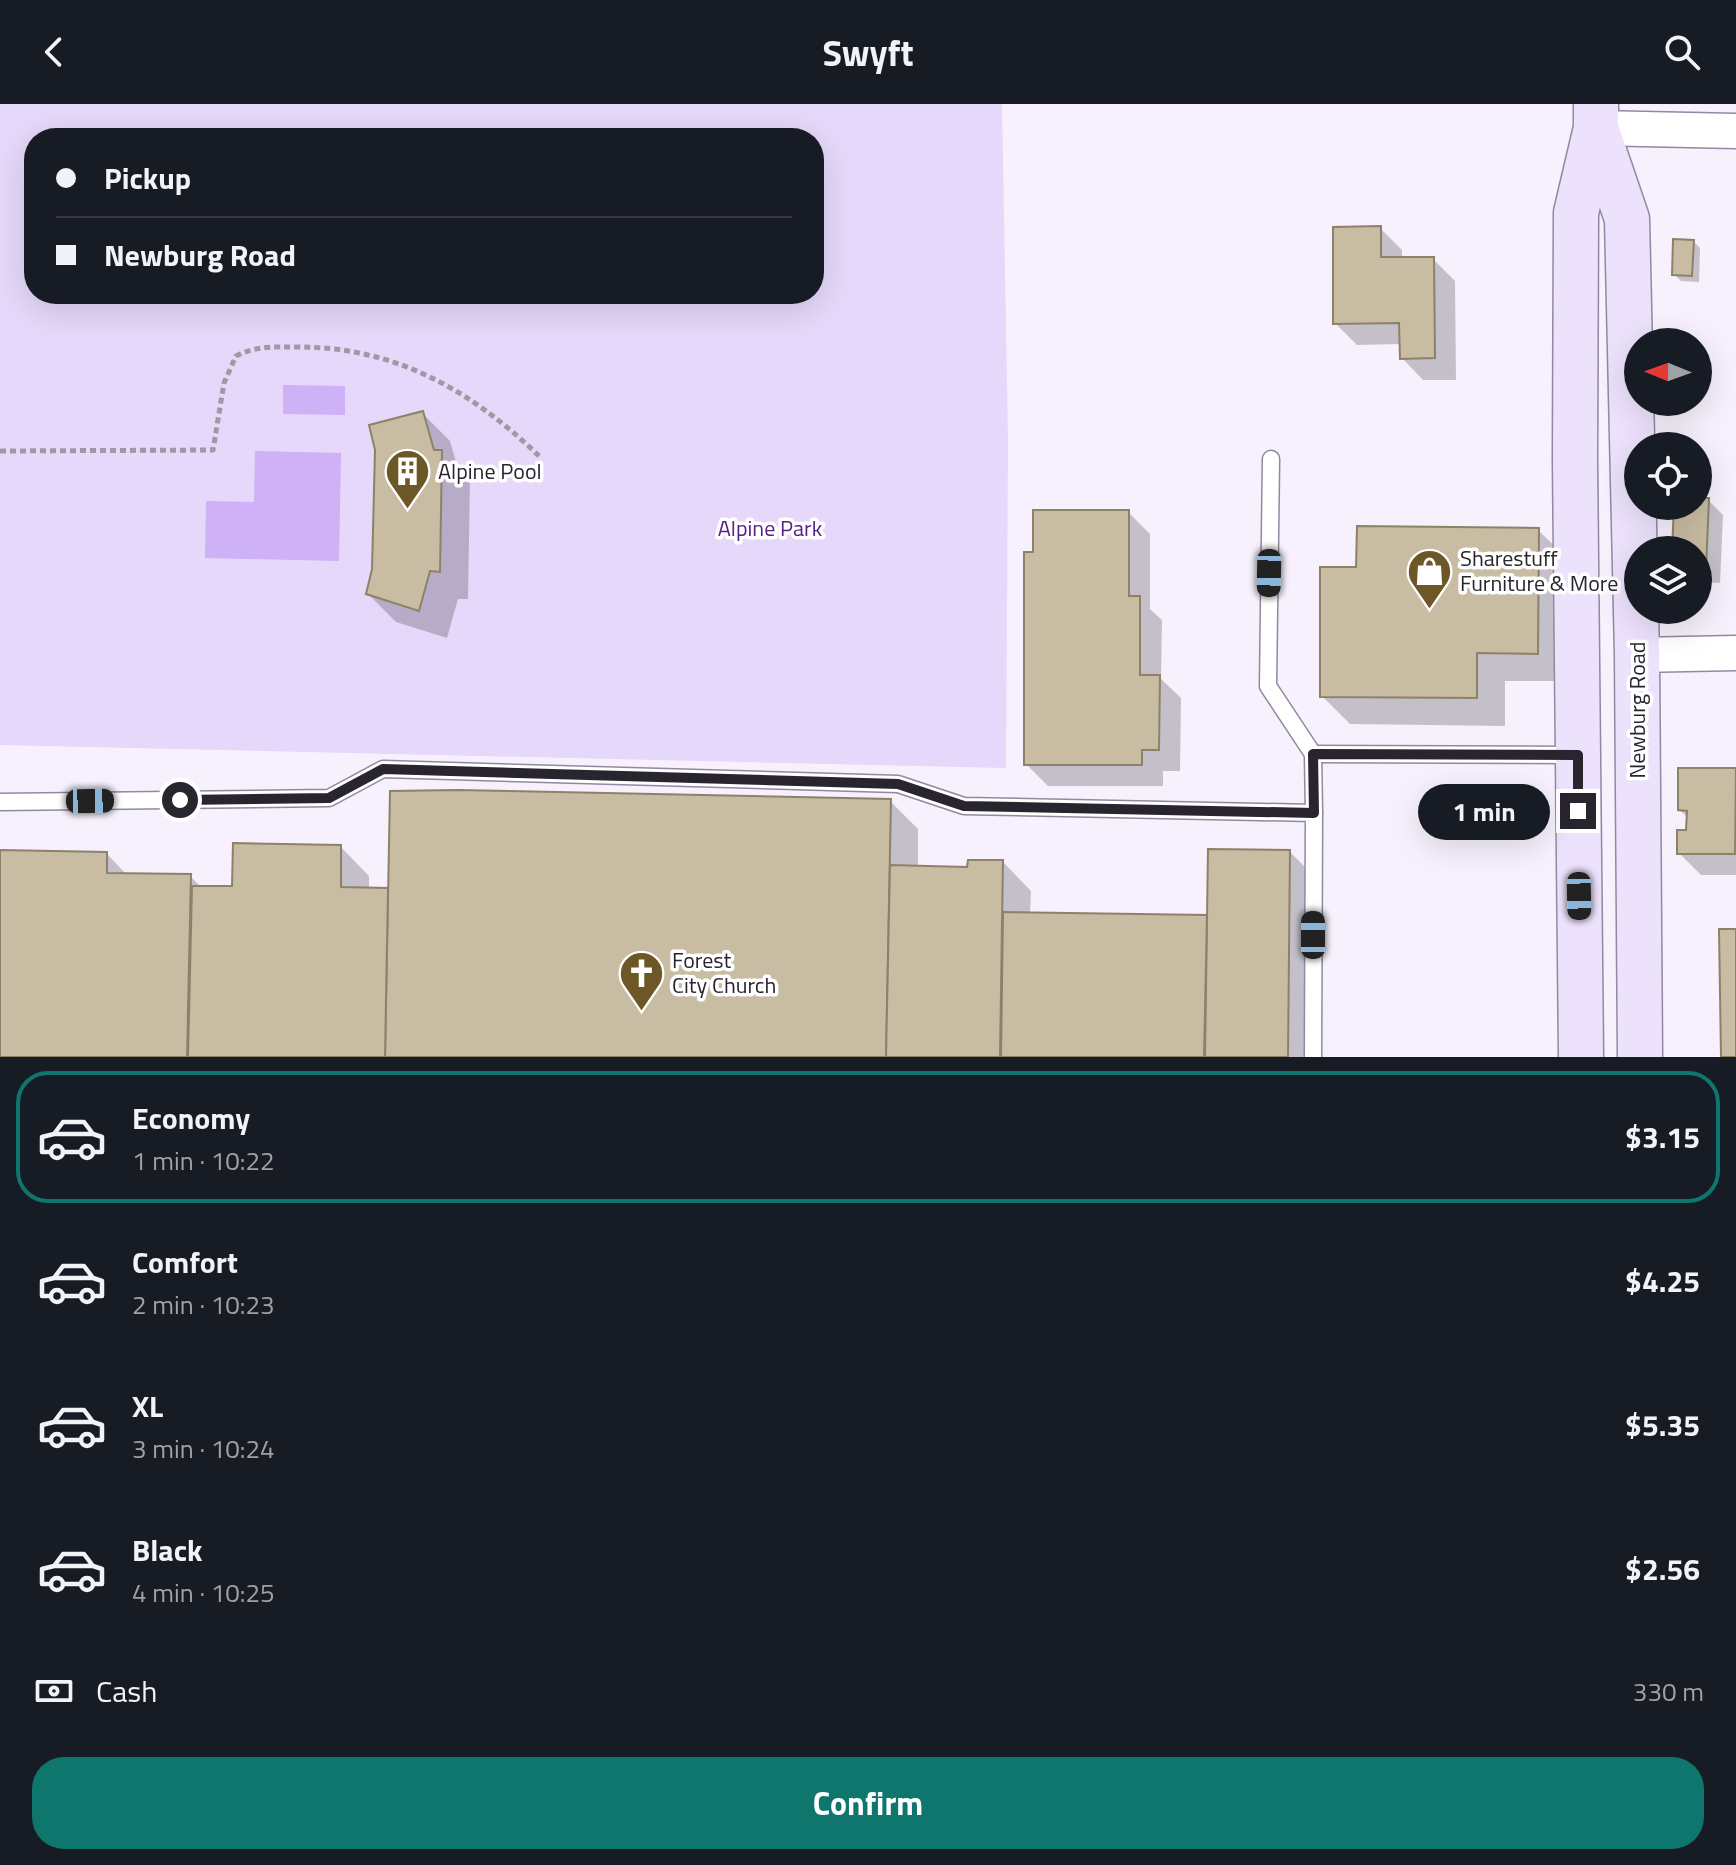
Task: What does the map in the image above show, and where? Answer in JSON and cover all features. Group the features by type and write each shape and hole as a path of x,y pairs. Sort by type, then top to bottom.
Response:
{"main road":[{"name":"Newburg Road","path":"1596,116 1627,219 1637,655 1640,1057"},
{"path":"1581,1057 1576,213 1596,116"},
{"path":"1578,755 1637,756"}],"street":[{"path":"1596,116 1736,131"},
{"path":"1637,655 1736,653"}],"lane":[{"path":"1271,459 1268,686 1313,754 1313,1057"},
{"path":"1313,754 1578,755"},
{"path":"0,802 329,798 383,769 898,784 964,806 1314,813"}],"path":[{"path":"0,451 213,450 224,383 236,356 255,347 336,347 406,364 435,379 503,421 539,456"}],"green space":[{"name":"Alpine Park","path":"0,104 1002,104 1008,441 1006,768 0,745"}],"shaded area":[{"path":"283,385 345,386 345,415 283,414"},
{"path":"255,451 341,453 339,561 205,558 206,501 254,502"}],"building":[{"path":"1381,226 1381,257 1434,257 1435,358 1400,359 1399,323 1333,324 1333,227"},
{"path":"1673,239 1694,240 1692,276 1672,275"},
{"name":"Alpine Pool","path":"423,411 434,450 442,450 440,572 430,571 419,611 366,594 372,569 375,450 369,425"},
{"path":"1033,510 1129,510 1129,596 1140,596 1140,675 1160,675 1159,750 1142,750 1142,765 1024,765 1024,552 1033,552"},
{"path":"1673,520 1708,520 1707,536 1673,536"},
{"name":"Sharestuff Furniture & More","path":"1357,526 1539,528 1538,654 1477,653 1477,698 1320,697 1320,567 1356,567"},
{"path":"1678,768 1736,768 1735,854 1677,854 1677,830 1686,830 1687,811 1678,810"},
{"path":"390,791 891,799 886,1057 385,1057"},
{"path":"233,843 341,845 341,887 388,888 385,1057 188,1057 192,886 232,886"},
{"path":"1208,849 1290,850 1288,1057 1205,1057"},
{"path":"0,850 107,852 107,873 191,874 187,1057 0,1057"},
{"path":"968,860 1003,860 1000,1057 886,1057 890,865 967,867"},
{"path":"1003,912 1207,915 1204,1057 1001,1057"},
{"path":"1719,929 1736,929 1736,1057 1721,1057"}],"place":[{"name":"Alpine Pool","path":"407,510"},
{"name":"Sharestuff Furniture & More","path":"1429,610"},
{"name":"Forest City Church","path":"641,1012"}],"route":[{"path":"180,800 329,798 383,769 898,784 964,806 1314,813 1313,754 1578,755 1578,811"}]}
